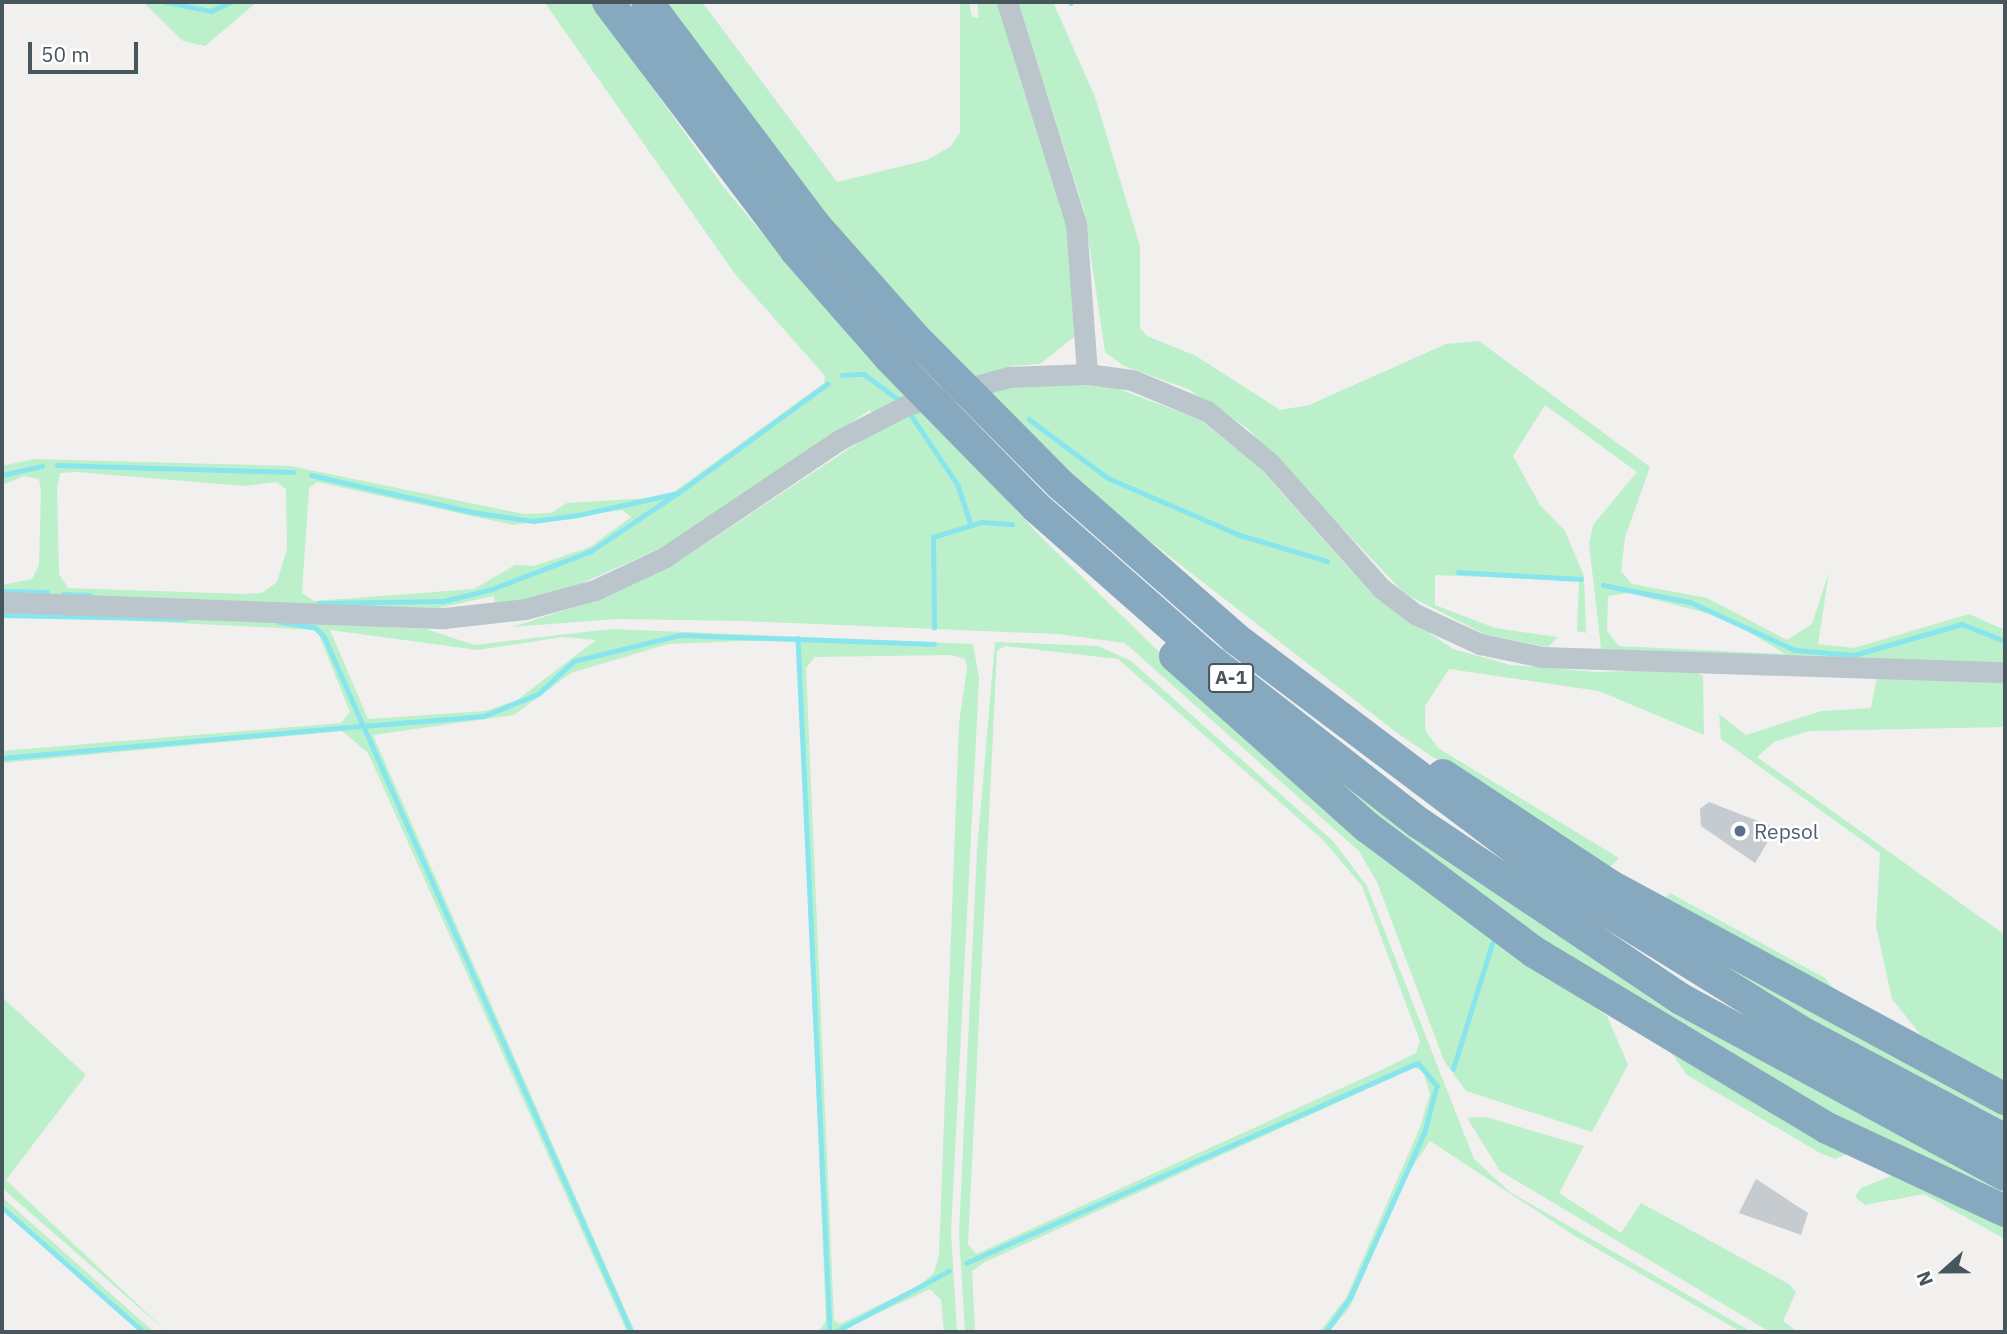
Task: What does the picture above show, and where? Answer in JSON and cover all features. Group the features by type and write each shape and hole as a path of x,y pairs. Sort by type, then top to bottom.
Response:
{"highway":[{"name":"A-1","path":"608,2 796,251 888,357 1036,507 1295,730 1544,909 1692,1006 2005,1175"},
{"name":"A-1","path":"647,2 815,225 916,339 1060,484 1235,638 1555,879 1805,1034 2005,1140"},
{"path":"1036,507 1086,569 1237,715 1447,890 1713,1065 1903,1167 2005,1211"},
{"path":"1235,638 1611,886 2005,1099"}],"street":[{"path":"1007,2 1076,223 1087,374"},
{"path":"2,601 444,618 525,609 596,590 665,557 875,420 936,395 1009,377 1087,374 1132,380 1207,411 1270,463 1381,588 1415,614 1480,644 1542,657 2005,673"}],"green space":[{"path":"143,2 257,2 205,46 183,41"},
{"path":"591,2 722,185 806,286 1043,539 1228,719 1449,905 1607,1016 1628,1065 1592,1132 1466,1091 1444,1061 1377,882 1359,851 1125,643 1057,634 741,621 616,619 512,627 597,600 693,552 879,429 870,410 661,548 580,584 514,602 495,602 494,596 438,608 2,597 2,585 32,579 39,565 41,491 39,479 24,476 2,485 2,466 34,459 290,466 524,514 551,513 567,503 667,497 824,383 825,376 735,274 545,3","holes":["77,472 244,486 277,482 286,489 287,549 277,582 262,593 244,594 68,588 59,574 57,488 60,473","317,482 513,525 622,510 631,517 590,547 534,566 515,565 474,589 314,601 302,593 309,488"]},
{"path":"662,2 702,2 837,182 927,160 950,147 960,133 960,2 969,2 972,17 979,18 977,2 997,2 1058,186 1070,240 1074,337 1040,364 1009,366 1010,388 1057,383 1116,388 1199,419 1258,466 1371,593 1453,649 1511,665 1597,672 1689,669 1703,676 1704,735 1599,691 1449,669 1425,706 1425,730 1438,748 1619,858 1610,867 1596,864 1401,736 1119,517 974,380 813,202"},
{"path":"1018,2 1053,2 1095,97 1140,246 1140,328 1147,336 1196,356 1280,410 1309,405 1446,344 1479,341 1650,467 1625,537 1621,571 1632,584 1707,598 1787,640 1812,624 1829,572 1818,644 1854,648 1969,614 2005,630 2005,666 1601,649 1589,543 1593,525 1637,472 1545,405 1513,456 1540,505 1565,531 1584,576 1586,633 1577,631 1579,581 1435,575 1435,605 1495,628 1558,637 1548,647 1486,635 1405,594 1247,428 1188,389 1124,366 1105,352 1084,210","holes":["1629,593 1726,618 1785,654 1619,646 1607,631 1608,596"]},
{"path":"2,609 426,629 474,645 611,629 973,644 979,678 951,1232 957,1332 944,1332 941,1300 930,1289 838,1332 819,1332 826,1320 797,639 668,644 571,673 514,715 373,735 635,1332 627,1332 368,753 342,731 2,763 2,751 341,723 350,712 317,630 2,614","holes":["330,630 478,650 563,637 596,640 517,700 485,711 368,719","951,655 965,659 967,668 959,723 939,1255 934,1273 920,1285 840,1324 834,1320 806,668 815,657"]},
{"path":"995,642 1098,646 1131,661 1333,841 1367,886 1474,1159 1510,1192 1752,1332 1741,1332 1575,1236 1430,1141 1408,1174 1350,1307 1329,1332 1319,1332 1346,1298 1420,1127 1430,1094 1423,1070 1414,1068 985,1262 972,1271 975,1332 965,1332 959,1233 977,851","holes":["1005,646 1118,659 1324,841 1362,886 1420,1041 1416,1053 1377,1072 976,1254 968,1244 997,651"]},
{"path":"1877,677 2005,680 2005,727 1809,731 1774,742 1757,757 2005,935 2005,1091 1936,1054 1892,999 1876,926 1880,853 1721,739 1719,714 1746,735 1821,711 1871,708"},
{"path":"1244,702 1695,1021 2005,1191 2005,1202 1749,1077 1473,901"},
{"path":"1670,893 1825,978 1837,993 1662,901"},
{"path":"1648,923 2005,1110 2005,1125 1825,1029"},
{"path":"2,997 86,1075 6,1180 167,1332 2,1188"},
{"path":"1672,1054 1809,1131 1852,1152 1835,1159 1820,1153 1687,1075"},
{"path":"1486,1117 1584,1146 1559,1193 1621,1233 1641,1203 1789,1284 1796,1292 1783,1321 1798,1332 1770,1332 1500,1171 1467,1118"},
{"path":"1891,1176 2005,1222 2005,1239 1924,1194 1865,1205 1855,1197 1861,1188"},
{"path":"2,1197 154,1332 143,1332 2,1204"}],"building":[{"name":"Repsol","path":"1709,802 1776,828 1755,863 1701,826 1700,809"},
{"path":"1756,1179 1808,1213 1801,1235 1739,1213"}],"waterway":[{"path":"166,2 211,11 230,2"},
{"path":"842,375 864,374 902,402"},
{"path":"311,475 472,512 533,521 578,515 678,493 827,384"},
{"path":"909,412 958,485 971,525"},
{"path":"1029,419 1108,478 1240,535 1327,561"},
{"path":"57,465 293,472"},
{"path":"2,475 42,466"},
{"path":"319,603 444,601 492,589 591,551 676,494"},
{"path":"934,628 933,537 982,522 1012,524"},
{"path":"1458,572 1581,579"},
{"path":"1603,585 1690,602 1795,650 1854,655 1962,624 2005,641"},
{"path":"2,591 47,592"},
{"path":"63,594 90,595"},
{"path":"2,615 186,619"},
{"path":"2,758 363,726 324,637 315,628 278,622"},
{"path":"631,1332 363,726 484,716 538,694 574,661 680,635 934,644"},
{"path":"798,638 830,1332"},
{"path":"1453,1069 1492,944"},
{"path":"966,1263 1418,1063 1437,1086 1425,1132 1351,1297 1326,1332"},
{"path":"2,1207 144,1332"},
{"path":"835,1332 949,1271"}],"place":[{"name":"Repsol","path":"1740,831"}]}
